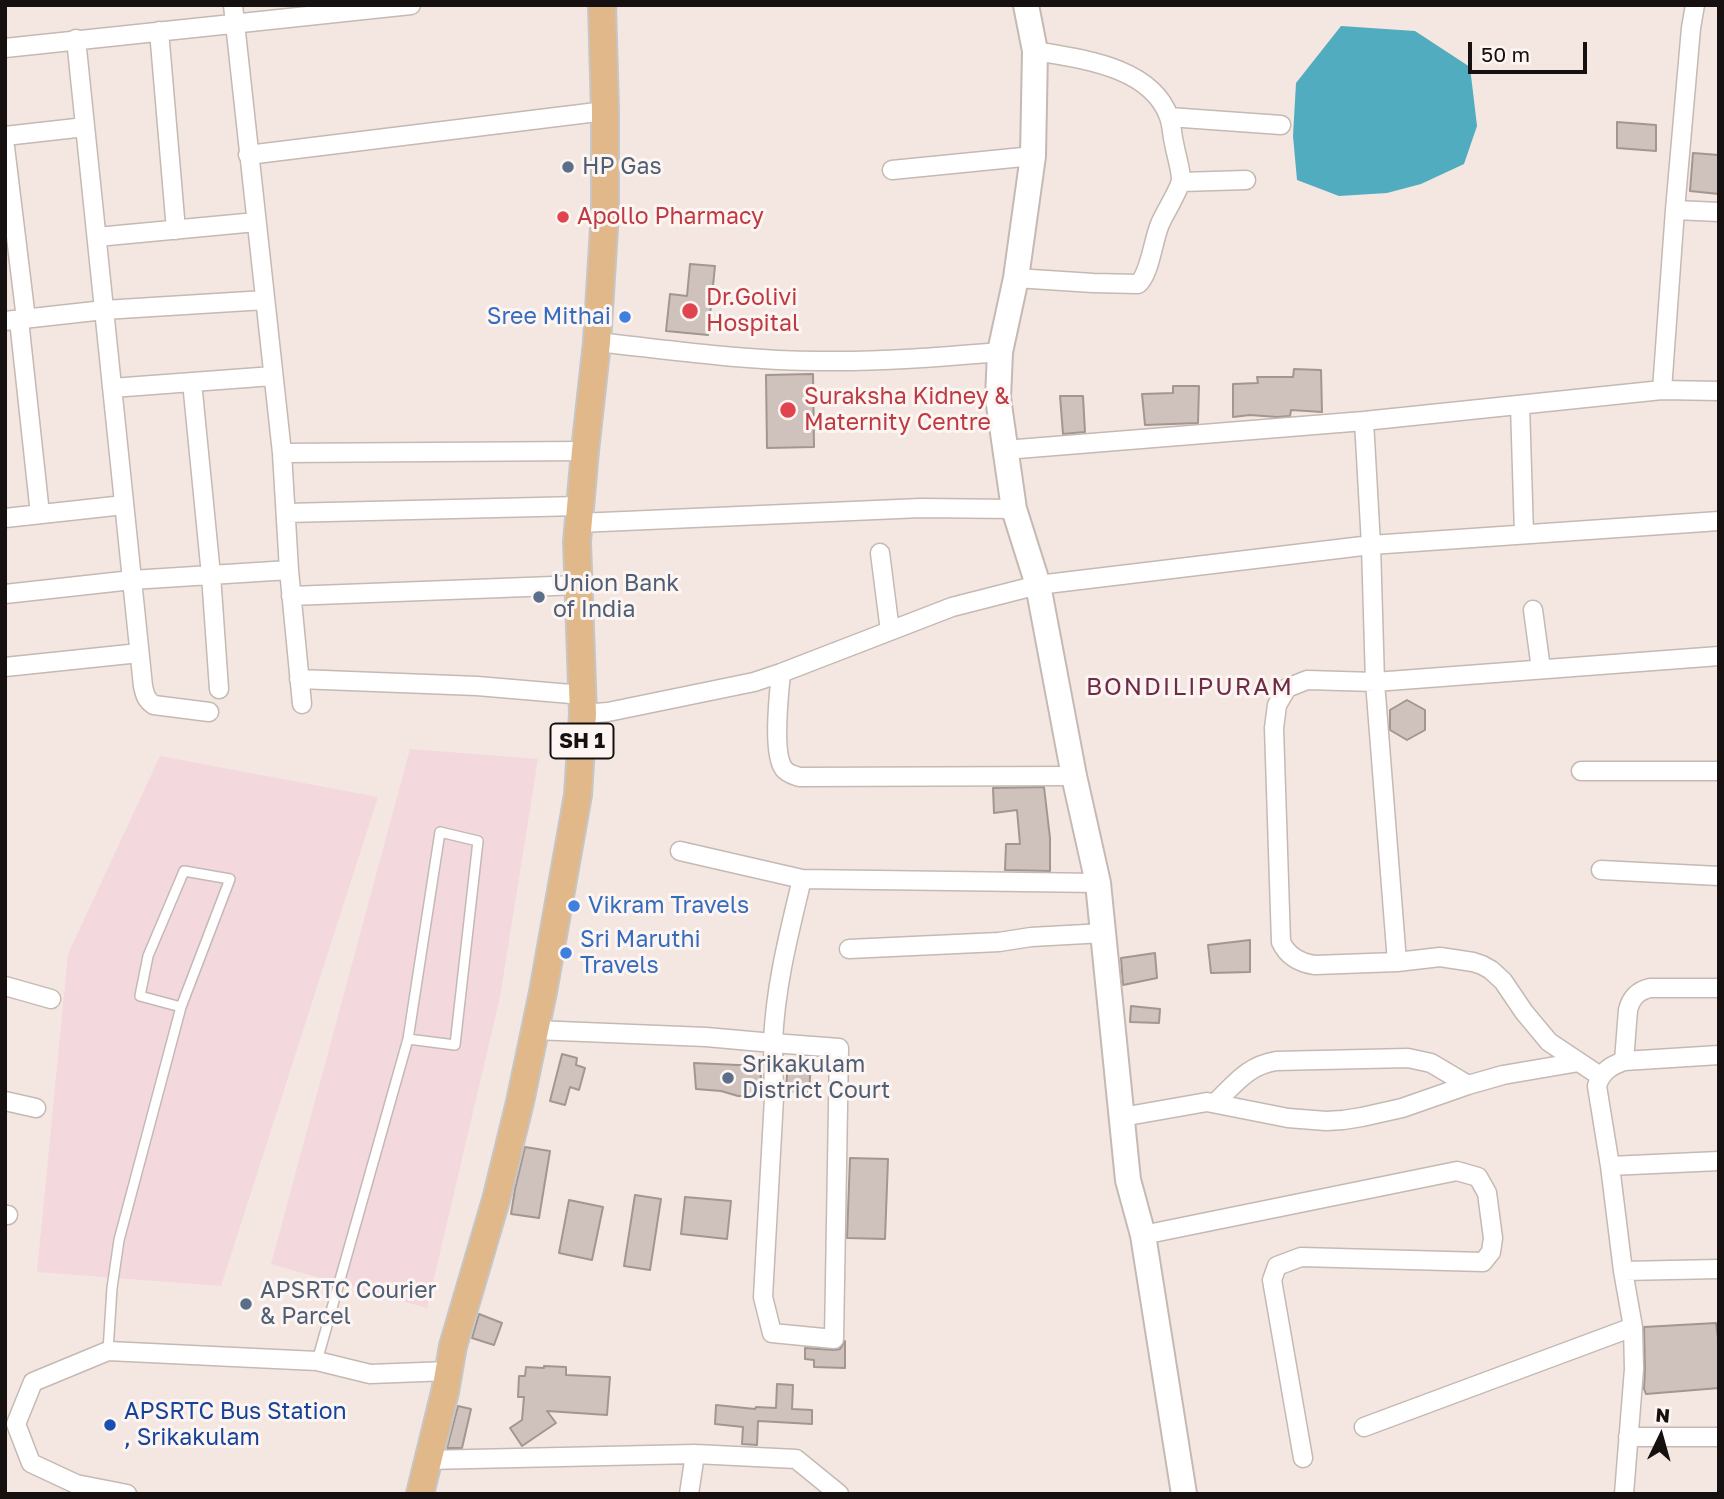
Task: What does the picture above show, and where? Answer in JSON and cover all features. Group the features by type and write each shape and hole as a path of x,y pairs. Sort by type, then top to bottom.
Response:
{"main road":[{"name":"SH 1","path":"420,1494 445,1392 453,1346 496,1200 520,1102 578,795 583,704 578,542 597,342 605,212 602,5"}],"street":[{"path":"5,48 159,31 233,14 411,5"},
{"path":"1026,5 1035,51 1033,156 1016,278 1000,352 998,398 1014,509 1038,585 1074,776 1098,883 1128,1180 1143,1236 1184,1494"},
{"path":"1662,390 1675,210 1695,5"},
{"path":"233,14 282,453 289,570 302,704"},
{"path":"159,31 176,230"},
{"path":"76,39 143,686 148,701 161,706 209,712"},
{"path":"1016,278 1138,284 1144,277 1158,228 1181,182 1169,117 1161,101 1144,85 1120,70 1091,61 1035,51"},
{"path":"248,155 605,111"},
{"path":"1169,117 1281,125"},
{"path":"5,136 85,127"},
{"path":"5,147 17,320 40,514"},
{"path":"891,170 1033,156"},
{"path":"1181,182 1246,180"},
{"path":"1675,210 1719,212"},
{"path":"96,237 256,222"},
{"path":"17,320 104,310 265,300"},
{"path":"597,342 733,357 818,361 886,360 1000,352"},
{"path":"112,388 274,376"},
{"path":"192,382 219,689"},
{"path":"1004,450 1364,421 1662,390 1719,391"},
{"path":"1520,405 1524,534"},
{"path":"1364,421 1375,682 1397,962"},
{"path":"282,453 585,451"},
{"path":"5,518 124,505"},
{"path":"286,513 580,515 1014,509"},
{"path":"299,679 477,686 583,704 608,712 754,682 953,607 1038,585 1371,545 1719,521"},
{"path":"880,553 890,631"},
{"path":"5,594 132,580 289,570"},
{"path":"292,596 579,585"},
{"path":"1533,610 1541,669"},
{"path":"5,667 139,653"},
{"path":"1600,1076 1549,1042 1503,981 1491,970 1473,962 1440,957 1397,962 1315,965 1304,963 1284,949 1281,942 1274,728 1277,705 1287,688 1307,680 1375,682 1719,656"},
{"path":"781,673 777,729 779,761 790,774 799,777 1074,776"},
{"path":"1581,771 1719,771"},
{"path":"680,852 802,879 1098,883"},
{"path":"1601,870 1719,876"},
{"path":"535,1030 706,1037 773,1042 839,1048 834,1339 772,1333 763,1297 774,1098 773,1042 774,1013 802,879"},
{"path":"849,949 999,942 1031,937 1104,933"},
{"path":"5,986 51,999"},
{"path":"1624,1061 1630,1002 1643,989 1719,988"},
{"path":"1619,1492 1628,1437 1634,1369 1633,1326 1597,1086 1600,1076 1606,1070 1624,1061 1719,1055"},
{"path":"1216,1102 1249,1070 1276,1061 1408,1058 1431,1063 1468,1085"},
{"path":"1122,1116 1195,1103 1216,1102 1288,1118 1326,1121 1362,1118 1402,1108 1503,1074 1579,1062"},
{"path":"5,1101 36,1108"},
{"path":"1610,1166 1719,1161"},
{"path":"1143,1236 1457,1171 1478,1177 1487,1192 1493,1238 1491,1252 1483,1262 1301,1257 1277,1266 1272,1280 1303,1458"},
{"path":"1623,1271 1719,1269"},
{"path":"1364,1427 1633,1326"},
{"path":"127,1494 76,1484 31,1463 16,1424 33,1382 108,1351 317,1362 370,1374 449,1371"},
{"path":"1628,1437 1719,1437"},
{"path":"689,1494 695,1454"},
{"path":"427,1460 695,1454 796,1459 839,1494"}],"lane":[{"path":"317,1362 408,1039 440,832 478,841 455,1045 408,1039"},
{"path":"108,1351 112,1288 119,1240 181,1007 230,879 184,871 148,956 140,996 181,1007"}],"shaded area":[{"path":"410,749 538,759 500,997 427,1308 271,1264"},
{"path":"160,756 378,797 221,1286 37,1272 68,954"}],"water":[{"path":"1341,26 1415,31 1470,67 1477,126 1464,164 1421,184 1387,193 1339,196 1297,180 1293,136 1296,83"}],"building":[{"path":"1617,122 1656,125 1656,151 1617,148"},
{"path":"1693,153 1719,155 1719,194 1690,191"},
{"path":"690,264 715,266 708,335 666,331 670,294 687,296"},
{"path":"1294,369 1321,370 1322,412 1291,410 1290,416 1233,417 1233,384 1258,383 1257,377 1293,377"},
{"path":"813,374 814,447 767,448 766,375"},
{"path":"1173,386 1199,386 1198,423 1145,425 1142,394 1173,393"},
{"path":"1060,396 1083,396 1085,432 1063,434"},
{"path":"1407,700 1425,710 1425,730 1407,740 1390,730 1390,710"},
{"path":"1044,787 1050,838 1050,871 1005,870 1006,844 1020,844 1017,810 994,813 993,788"},
{"path":"1250,940 1250,972 1211,973 1208,945"},
{"path":"1155,953 1157,978 1123,985 1121,958"},
{"path":"1131,1006 1160,1009 1159,1023 1130,1022"},
{"path":"562,1054 577,1058 576,1065 585,1068 579,1090 570,1087 565,1105 550,1101"},
{"path":"788,1060 811,1061 809,1093 786,1091"},
{"name":"Srikakulam District Court","path":"694,1063 760,1066 762,1096 738,1096 721,1091 696,1089"},
{"path":"525,1147 550,1151 539,1218 511,1214"},
{"path":"850,1158 888,1159 885,1239 847,1238"},
{"path":"635,1195 661,1199 650,1270 624,1266"},
{"path":"685,1197 731,1201 727,1239 681,1234"},
{"path":"569,1200 603,1207 592,1260 559,1253"},
{"path":"479,1314 502,1323 494,1345 472,1338"},
{"path":"1716,1323 1719,1388 1646,1394 1644,1327"},
{"path":"845,1341 845,1368 814,1367 814,1360 805,1359 805,1348 840,1349"},
{"path":"526,1367 566,1367 566,1375 610,1377 607,1415 547,1411 556,1423 522,1446 510,1428 522,1420 524,1397 518,1397 519,1376 525,1376"},
{"path":"777,1384 793,1385 792,1409 812,1410 812,1424 758,1421 757,1445 742,1444 743,1427 715,1424 716,1405 776,1408"},
{"path":"458,1406 471,1409 462,1448 447,1448"}],"place":[{"name":"HP Gas","path":"568,167"},
{"name":"Apollo Pharmacy","path":"563,217"},
{"name":"Dr.Golivi Hospital","path":"690,311"},
{"name":"Sree Mithai","path":"625,317"},
{"name":"Suraksha Kidney & Maternity Centre","path":"788,410"},
{"name":"Union Bank of India","path":"539,597"},
{"name":"Vikram Travels","path":"574,906"},
{"name":"Sri Maruthi Travels","path":"566,953"},
{"name":"Srikakulam District Court","path":"728,1078"},
{"name":"APSRTC Courier & Parcel","path":"246,1304"},
{"name":"APSRTC Bus Station , Srikakulam","path":"110,1425"}],"district":[{"name":"BONDILIPURAM","path":"1190,687"}]}
